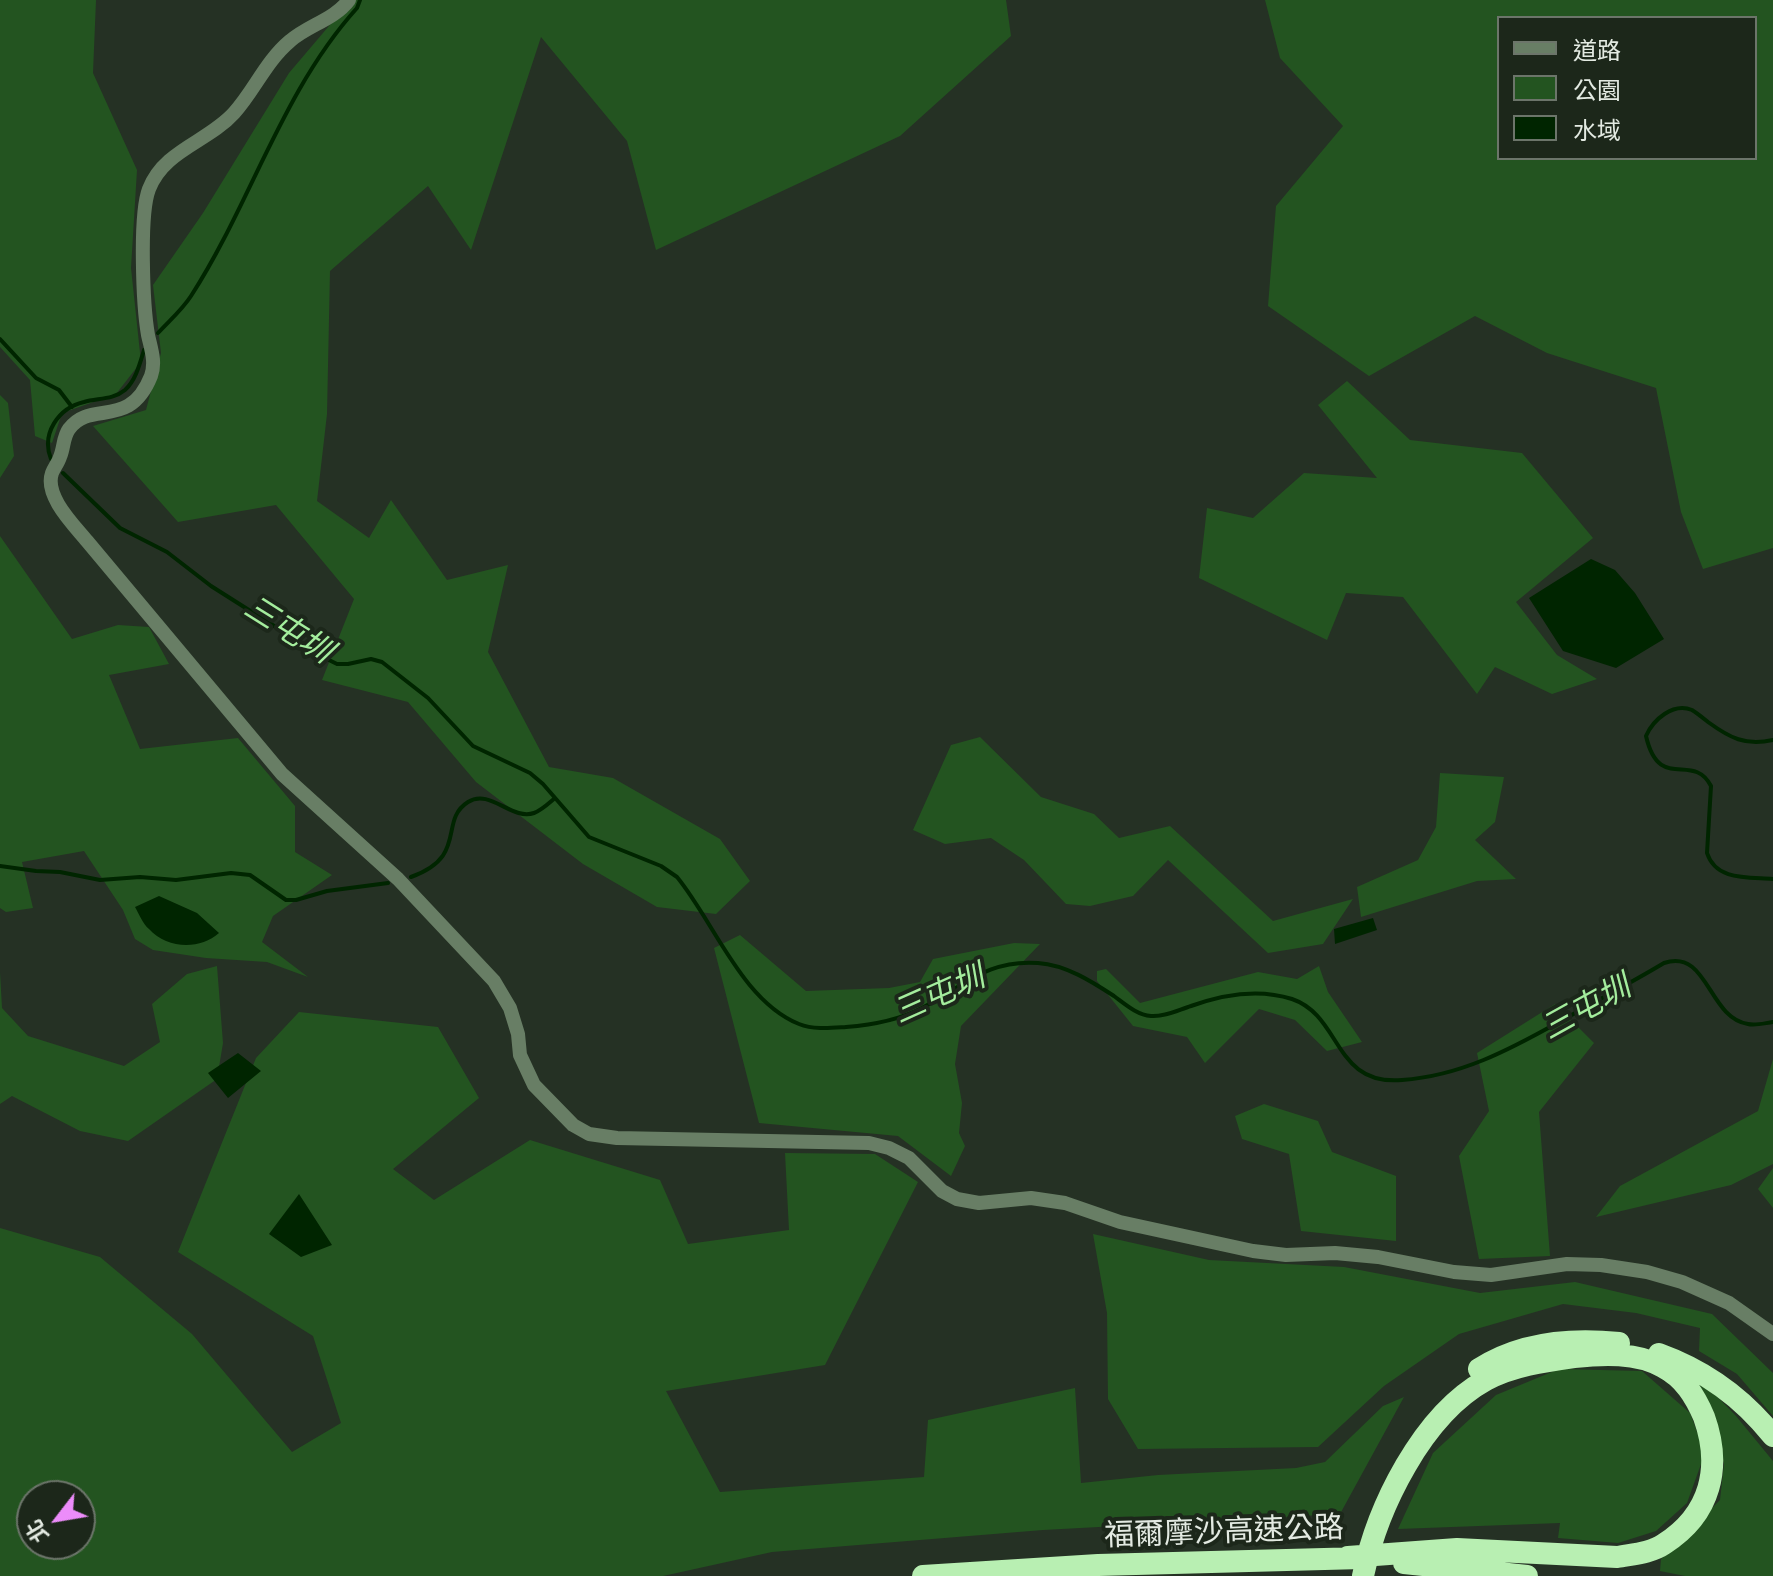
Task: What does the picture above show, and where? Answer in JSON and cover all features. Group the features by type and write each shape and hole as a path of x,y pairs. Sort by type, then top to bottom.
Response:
{"highway":[{"path":"1363,1576 1399,1452 1442,1396 1482,1366 1521,1349 1546,1343 1588,1340 1635,1345 1682,1362 1715,1379 1773,1436"},
{"path":"1593,1355 1628,1356 1663,1367 1680,1379 1695,1396 1712,1440 1713,1466 1700,1510 1663,1545 1643,1553 1607,1557 1457,1549 1348,1566 1364,1518 1390,1481 1438,1422 1486,1379 1556,1359 1593,1355"},
{"name":"福爾摩沙高速公路","path":"923,1576 1098,1565 1348,1566 1527,1576"}],"street":[{"path":"349,0 340,12 304,30 287,43 234,113 172,157 154,178 145,212 144,287 148,335 154,355 152,374 141,396 123,411 81,418 70,427 64,437 61,456 51,474 52,491 87,541 282,774 398,879 494,981 510,1008 525,1071 534,1085 573,1125 589,1134 617,1138 869,1143 909,1158 942,1191 957,1199 979,1203 1031,1198 1065,1203 1120,1222 1253,1251 1286,1255 1335,1253 1378,1257 1454,1272 1491,1275 1567,1264 1647,1272 1682,1282 1729,1303 1773,1334"}],"green space":[{"path":"0,0 96,0 93,73 137,170 131,268 141,362 116,394 62,413 52,443 35,436 30,380 0,347"},
{"path":"351,0 1006,0 1011,36 900,136 656,250 627,141 541,37 471,250 428,186 330,271 327,414 317,501 369,538 391,500 447,580 508,565 488,652 549,767 613,778 720,839 750,881 716,914 657,907 583,864 476,782 408,702 322,680 354,599 276,505 178,522 93,426 146,410 161,353 153,285 203,213 289,73"},
{"path":"1265,0 1773,0 1773,548 1703,569 1681,512 1656,388 1547,353 1475,316 1369,376 1268,306 1276,206 1343,126 1280,58"},
{"path":"1347,381 1410,440 1522,453 1593,538 1516,602 1557,655 1597,679 1552,694 1495,667 1477,694 1403,597 1346,593 1327,640 1199,578 1207,508 1253,518 1304,473 1377,478 1318,405"},
{"path":"0,395 8,403 14,456 0,478"},
{"path":"0,536 72,639 118,625 149,627 169,664 109,675 140,749 238,738 295,806 295,852 332,875 273,916 262,942 308,977 267,962 206,958 153,950 135,939 123,910 84,851 22,862 33,908 6,912 0,908"},
{"path":"980,737 1041,797 1094,814 1119,838 1170,826 1273,921 1353,899 1323,944 1268,953 1168,860 1133,896 1090,906 1066,904 1024,860 991,838 945,844 913,830 951,745"},
{"path":"1440,773 1504,777 1495,822 1475,840 1516,879 1477,881 1361,917 1357,887 1418,860 1436,827"},
{"path":"740,935 806,991 889,988 920,982 933,959 1014,943 1040,944 961,1026 955,1064 962,1103 959,1133 965,1146 951,1176 898,1136 759,1123 714,948"},
{"path":"217,966 223,1043 217,1079 128,1141 80,1131 12,1096 0,1104 0,972 2,1008 28,1036 124,1066 160,1042 152,1004 187,974"},
{"path":"1319,966 1328,992 1362,1042 1327,1051 1295,1020 1259,1009 1205,1063 1187,1037 1133,1026 1097,981 1097,971 1106,969 1140,1003 1258,972 1297,979"},
{"path":"1555,1004 1594,1043 1539,1112 1550,1256 1479,1259 1459,1156 1489,1111 1477,1053"},
{"path":"299,1012 438,1027 479,1098 393,1169 434,1200 530,1140 660,1180 688,1244 789,1230 785,1153 875,1154 918,1182 825,1365 666,1391 720,1492 924,1477 928,1420 1075,1388 1081,1483 1158,1475 1296,1468 1325,1462 1383,1406 1404,1397 1340,1514 1043,1530 772,1552 663,1576 0,1576 0,1228 100,1257 192,1334 292,1452 341,1423 313,1336 178,1252 256,1058"},
{"path":"1773,1059 1773,1164 1731,1185 1596,1217 1620,1186 1758,1111"},
{"path":"1264,1104 1318,1121 1332,1152 1396,1176 1396,1241 1301,1231 1289,1154 1242,1139 1235,1116"},
{"path":"1773,1168 1773,1208 1758,1189"},
{"path":"1093,1234 1209,1260 1344,1267 1480,1293 1575,1282 1712,1314 1773,1373 1773,1416 1737,1374 1699,1351 1700,1328 1636,1313 1563,1304 1459,1334 1384,1386 1318,1447 1138,1449 1108,1399 1107,1313"},
{"path":"1559,1369 1642,1371 1690,1413 1705,1453 1687,1503 1656,1531 1618,1543 1558,1538 1560,1523 1398,1529 1433,1453 1496,1395"},
{"path":"1694,1380 1703,1382 1773,1461 1773,1576 1685,1576 1660,1571 1661,1559 1720,1500 1724,1464"}],"water":[{"path":"1591,559 1615,570 1635,593 1664,639 1616,668 1563,651 1529,598"},
{"path":"159,896 197,913 219,933 203,942 184,945 156,936 135,907"},
{"path":"1373,918 1377,930 1335,944 1334,929"},
{"path":"238,1053 261,1071 228,1098 208,1073"},
{"path":"299,1194 332,1245 301,1257 269,1234"}],"waterway":[{"name":"三屯圳","path":"158,333 191,296 232,223 287,111 360,0"},
{"path":"0,339 36,378 59,390 72,407"},
{"name":"三屯圳","path":"51,459 48,440 59,416 75,405 125,390 135,376 144,350"},
{"name":"三屯圳","path":"63,473 120,528 167,552 211,586 323,657 337,664 371,659 382,662 428,698 473,746 530,773 589,837 661,866 677,877 730,959 761,998 779,1013 805,1026 846,1027 895,1019 922,1008 976,976 1004,965 1020,963 1048,964 1068,970 1136,1011 1151,1016 1241,994 1267,994 1292,999 1321,1020 1350,1061 1363,1072 1380,1079 1423,1078 1484,1060 1664,963 1679,961 1690,965 1724,1010 1735,1019 1751,1025 1773,1022"},
{"name":"三屯圳","path":"1773,740 1754,742 1738,739 1685,708 1664,714 1646,736 1659,763 1668,768 1695,771 1704,776 1711,786 1707,853 1711,862 1734,876 1773,879"},
{"path":"411,877 429,869 440,859 447,849 459,810 468,802 484,799 526,814 537,812 555,798"},
{"path":"0,866 100,880 140,877 176,880 231,873 250,875 286,900 388,883"}]}
